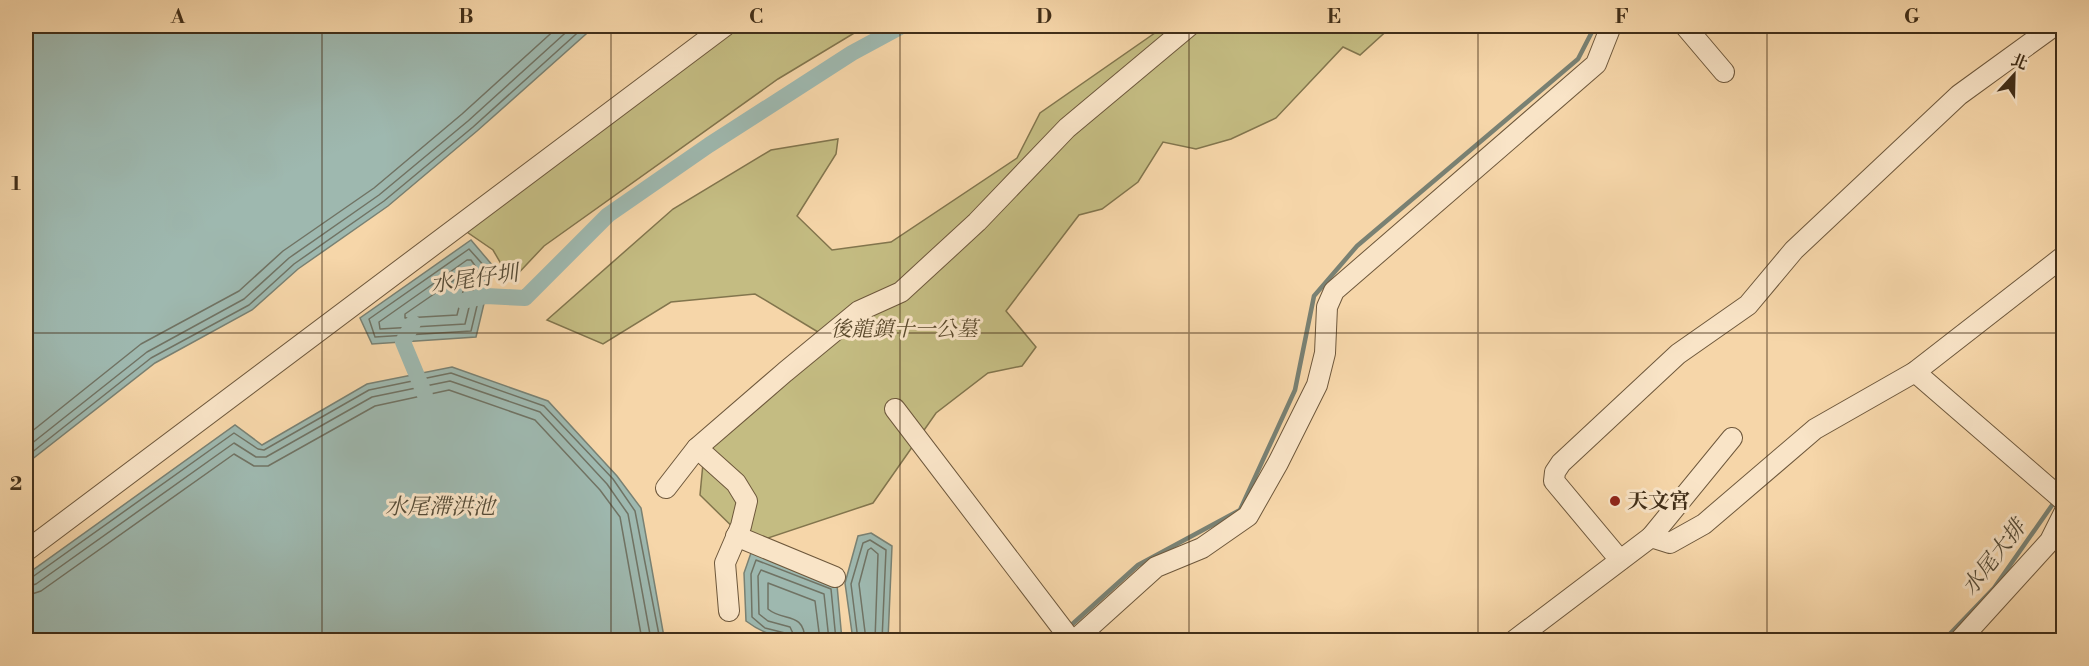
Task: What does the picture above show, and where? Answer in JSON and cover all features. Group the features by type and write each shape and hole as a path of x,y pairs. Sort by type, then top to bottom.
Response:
{"street":[{"path":"26,550 725,26"},
{"path":"666,488 697,448 859,310 901,292 977,222 1067,128 1189,26"},
{"path":"895,409 1069,636 1156,567 1202,548 1248,516 1278,464 1317,385 1325,353 1327,307 1334,291 1596,64 1611,26"},
{"path":"1685,26 1725,72"},
{"path":"1620,560 1554,481 1555,472 1561,463 1678,354 1748,305 1794,250 1959,95 2054,26"},
{"path":"1651,537 1670,543 1704,524 1815,429 1915,372 2064,256"},
{"path":"1915,372 2060,498"},
{"path":"1515,640 1651,537 1732,438"},
{"path":"697,448 736,483 747,501 725,563 729,611"},
{"path":"1960,640 2050,541 2064,513"},
{"path":"736,536 835,577"}],"green space":[{"path":"741,26 866,26 778,79 544,246 511,281 493,250 464,230"},
{"name":"後龍鎮十一公墓","path":"1165,26 1392,26 1360,55 1343,47 1276,118 1231,139 1196,149 1163,142 1138,182 1102,209 1079,215 1006,311 1036,347 1022,366 988,373 936,413 873,503 750,544 700,495 705,442 818,332 755,294 671,302 603,344 547,320 673,209 771,150 838,139 836,154 797,216 832,250 891,242 1017,158 1040,113"}],"water":[{"path":"26,26 595,26 477,131 388,206 298,269 252,310 155,363 26,464"},
{"path":"471,240 493,266 476,337 372,344 360,318"},
{"name":"水尾滯洪池","path":"452,367 548,401 617,476 641,508 664,637 668,640 26,640 26,575 235,425 262,445 367,384"},
{"path":"871,533 892,546 888,640 853,640 845,583 858,536"},
{"path":"752,550 837,585 842,640 804,640 780,637 769,634 746,621 744,573"}],"waterway":[{"name":"水尾仔圳","path":"463,301 486,296 525,298 608,215 709,145 852,53 902,26"},
{"path":"1068,628 1138,565 1240,510 1295,390 1314,296 1357,246 1578,59 1595,26"},
{"name":"水尾仔圳","path":"413,323 403,342 425,395"},
{"name":"水尾大排","path":"1944,640 1994,588 2055,501"}],"place":[{"name":"天文宮","path":"1615,501"}]}
